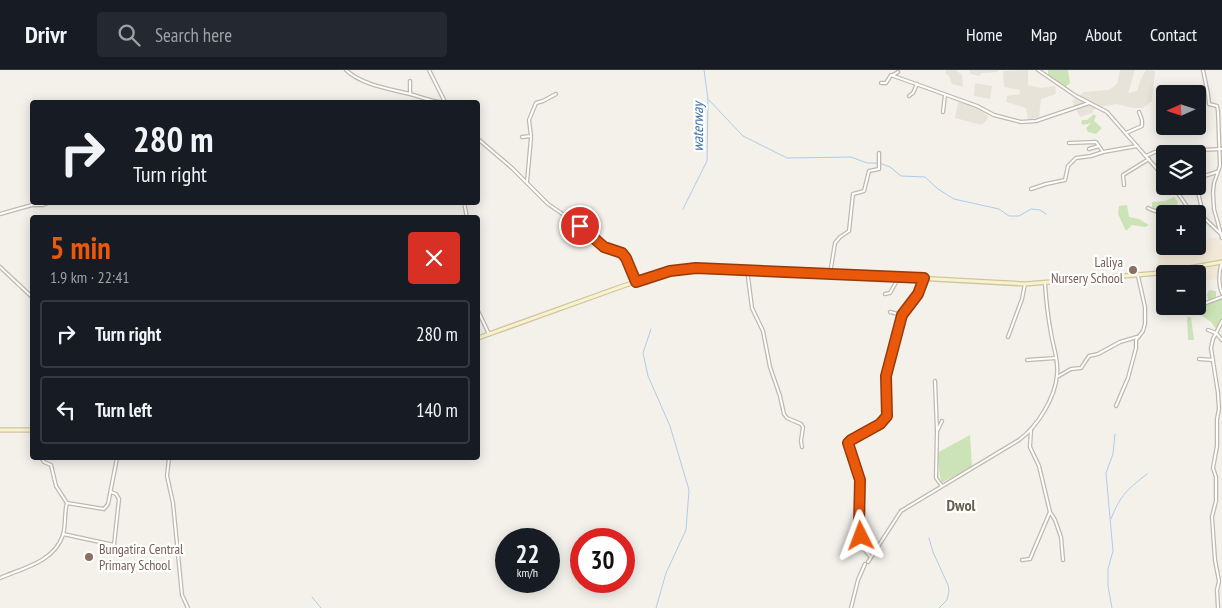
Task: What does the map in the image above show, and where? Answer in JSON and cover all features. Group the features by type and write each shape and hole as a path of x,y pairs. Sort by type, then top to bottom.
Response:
{"street":[{"path":"346,70 355,78 363,81 430,100"},
{"path":"429,70 444,100"},
{"path":"1038,70 1089,103 1108,112 1156,168"},
{"path":"1203,70 1209,104 1217,106 1218,111 1220,166 1213,193 1218,225 1222,236"},
{"path":"881,83 886,83 891,74 893,75 898,72"},
{"path":"893,75 977,106 994,115 1021,122 1036,121 1089,103"},
{"path":"410,81 410,94"},
{"path":"909,96 913,93 917,84"},
{"path":"527,182 532,136 529,120 536,103 556,94"},
{"path":"942,112 946,95"},
{"path":"1126,133 1142,126 1139,112"},
{"path":"522,137 532,136"},
{"path":"480,141 527,182 548,204 580,226 604,247 622,253 636,282"},
{"path":"1070,143 1096,142 1103,152"},
{"path":"1089,149 1099,146"},
{"path":"1031,190 1046,184 1065,180 1068,166 1076,158 1137,146"},
{"path":"1146,156 1155,152 1220,149"},
{"path":"830,274 835,243 849,231 853,194 864,192 869,171 878,169 879,153"},
{"path":"1124,185 1123,175 1148,159"},
{"path":"1206,176 1218,172"},
{"path":"0,214 30,205"},
{"path":"1148,208 1156,212"},
{"path":"1206,221 1222,236"},
{"path":"1212,228 1218,225"},
{"path":"480,337 680,268 1025,284 1138,275 1222,262 1219,274 1220,290 1222,293"},
{"path":"0,267 30,295"},
{"path":"747,270 752,308 763,331 770,367 784,414 787,418 798,422 803,427 802,447"},
{"path":"1116,406 1128,378 1138,337 1145,327 1146,310 1138,275"},
{"path":"885,294 890,293 899,277"},
{"path":"872,558 868,554 861,536 859,526 860,480 848,443 880,424 887,416 886,376 902,315 918,294 924,278"},
{"path":"868,562 901,511 1008,447 1031,429 1045,408 1054,390 1057,377 1056,358 1044,283"},
{"path":"1008,338 1022,299 1025,284"},
{"path":"1206,302 1222,297"},
{"path":"890,312 902,315"},
{"path":"480,315 489,334"},
{"path":"1218,608 1218,581 1212,517 1215,506 1216,477 1213,468 1217,446 1216,419 1218,393 1211,346 1222,321"},
{"path":"1208,330 1216,333 1222,340"},
{"path":"1057,377 1071,370 1081,368 1089,356 1098,354 1120,342 1138,337"},
{"path":"1027,360 1056,358"},
{"path":"1199,359 1213,360"},
{"path":"935,381 936,478 942,486"},
{"path":"937,430 942,421"},
{"path":"1031,429 1030,447 1038,466 1050,512 1061,536 1064,560"},
{"path":"0,430 30,430"},
{"path":"0,578 46,558 63,534 67,503 56,486 51,465 42,460"},
{"path":"67,503 104,509 108,504 117,460"},
{"path":"169,460 167,476 174,503 182,595 188,608"},
{"path":"63,534 114,545 119,499 116,494 111,492"},
{"path":"1022,560 1030,559 1050,512"},
{"path":"851,608 858,580 865,564"},
{"path":"1217,593 1222,593"}],"shaded area":[{"path":"946,70 956,70 962,75 963,87 952,84 949,76 945,73"},
{"path":"969,70 998,70 998,72 981,73 980,76 971,74"},
{"path":"1028,70 1028,85 1041,88 1055,86 1056,94 1041,99 1039,117 1028,120 1026,108 1006,102 1007,96 1020,94 1020,90 1004,87 1003,71"},
{"path":"1120,70 1135,70 1128,93 1137,91 1146,70 1155,71 1152,101 1143,108 1133,108 1117,104 1095,108 1092,113 1080,117 1072,101 1084,92 1109,90 1117,84"},
{"path":"975,83 992,86 990,99 974,96"},
{"path":"958,102 976,106 989,117 982,125 955,118"},
{"path":"1220,237 1222,260 1195,265 1157,265 1159,255 1206,255 1206,240"},
{"path":"1222,265 1219,279 1206,280 1206,268"}],"green space":[{"path":"1048,70 1068,70 1070,83 1065,87 1048,76"},
{"path":"1094,114 1096,116 1094,121 1102,128 1096,134 1088,132 1086,128 1091,123 1083,125 1081,123 1082,120 1087,120"},
{"path":"1174,197 1178,202 1177,205 1156,205 1156,209 1152,209 1152,202 1165,201"},
{"path":"1127,205 1129,217 1139,219 1149,225 1145,227 1132,225 1126,231 1118,214 1119,206"},
{"path":"1209,290 1216,291 1216,297 1222,299 1222,319 1216,329 1211,322 1201,315 1206,315 1206,303 1209,302 1207,295"},
{"path":"1187,317 1191,317 1194,340 1188,340"},
{"path":"970,435 972,467 941,483 937,453"}],"waterway":[{"name":"waterway","path":"683,209 707,161 708,99 704,70"},
{"path":"708,99 743,136 787,158 851,157 867,163 879,163 890,167 901,176 925,177 938,189 954,199 999,209 1009,216 1019,216 1031,209 1040,210 1046,214"},
{"path":"651,329 643,353 648,376 670,426 689,490 686,530 666,573 656,608"},
{"path":"1112,608 1108,586 1108,569 1113,551 1106,473 1113,454 1115,434"},
{"path":"1111,519 1125,493 1147,474"},
{"path":"929,538 949,591 947,600 939,608"},
{"path":"312,597 321,608"}],"place":[{"name":"Laliya Nursery School","path":"1133,270"},
{"name":"Bungatira Central Primary School","path":"89,557"}],"district":[{"name":"Dwol","path":"961,505"}],"route":[{"path":"580,226 604,247 622,253 636,282 680,268 924,278 921,290 902,315 886,376 887,416 880,424 848,443 860,480 859,526 861,536"}]}
